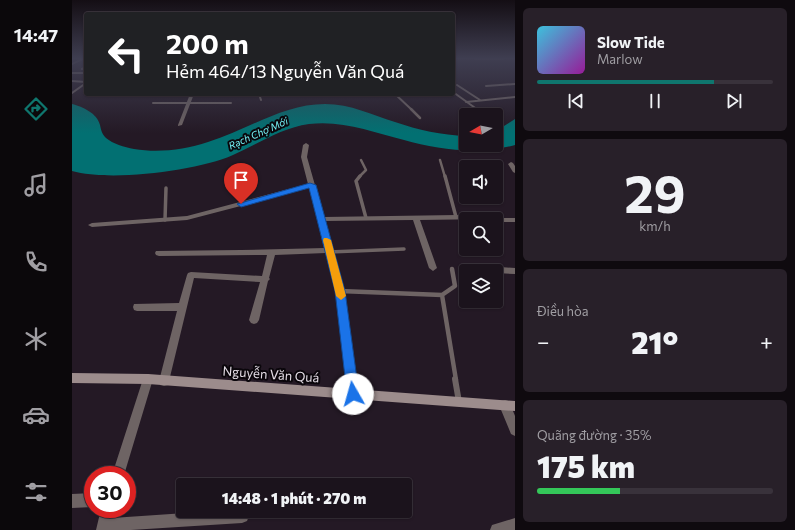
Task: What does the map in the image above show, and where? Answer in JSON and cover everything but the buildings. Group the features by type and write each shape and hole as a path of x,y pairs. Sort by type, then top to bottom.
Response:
{"main road":[{"name":"Nguyễn Văn Quá","path":"72,378 164,381 510,406"}],"street":[{"path":"180,125 191,96"},
{"path":"306,145 304,156 340,291 353,394"},
{"path":"511,164 515,172"},
{"path":"92,225 187,218 312,185"},
{"path":"416,218 433,268"},
{"path":"322,219 459,218"},
{"path":"503,220 515,220"},
{"path":"159,253 329,251"},
{"path":"254,320 272,252"},
{"path":"503,270 515,271"},
{"path":"164,381 191,275 266,279"},
{"path":"137,307 183,307"},
{"path":"121,466 148,380"},
{"path":"510,406 515,430"},
{"path":"72,501 84,500"},
{"path":"102,527 217,518"},
{"path":"497,530 515,525"}],"lane":[{"path":"72,93 84,84"},
{"path":"486,86 515,84"},
{"path":"457,85 480,100"},
{"path":"455,94 474,108"},
{"path":"259,96 260,100"},
{"path":"396,96 420,118"},
{"path":"466,102 515,97"},
{"path":"153,103 231,103"},
{"path":"361,160 366,170 356,181 366,218"},
{"path":"440,160 456,218"},
{"path":"165,220 166,188"},
{"path":"329,251 404,249"},
{"path":"340,291 442,296 456,286 452,269"},
{"path":"442,296 459,402"}],"water":[{"name":"Rạch Chợ Mới","path":"72,104 93,114 96,117 106,138 115,144 134,149 152,151 180,149 199,145 223,137 265,118 294,108 325,104 335,104 361,110 421,130 459,136 459,150 445,149 346,125 322,123 309,124 289,129 233,155 198,166 130,175 88,174 72,171"},
{"name":"Rạch Chợ Mới","path":"515,119 515,145 503,148 503,127"}],"slow traffic":[{"path":"327,240 341,296"}],"route":[{"path":"241,204 312,185 340,291 353,394"}]}
